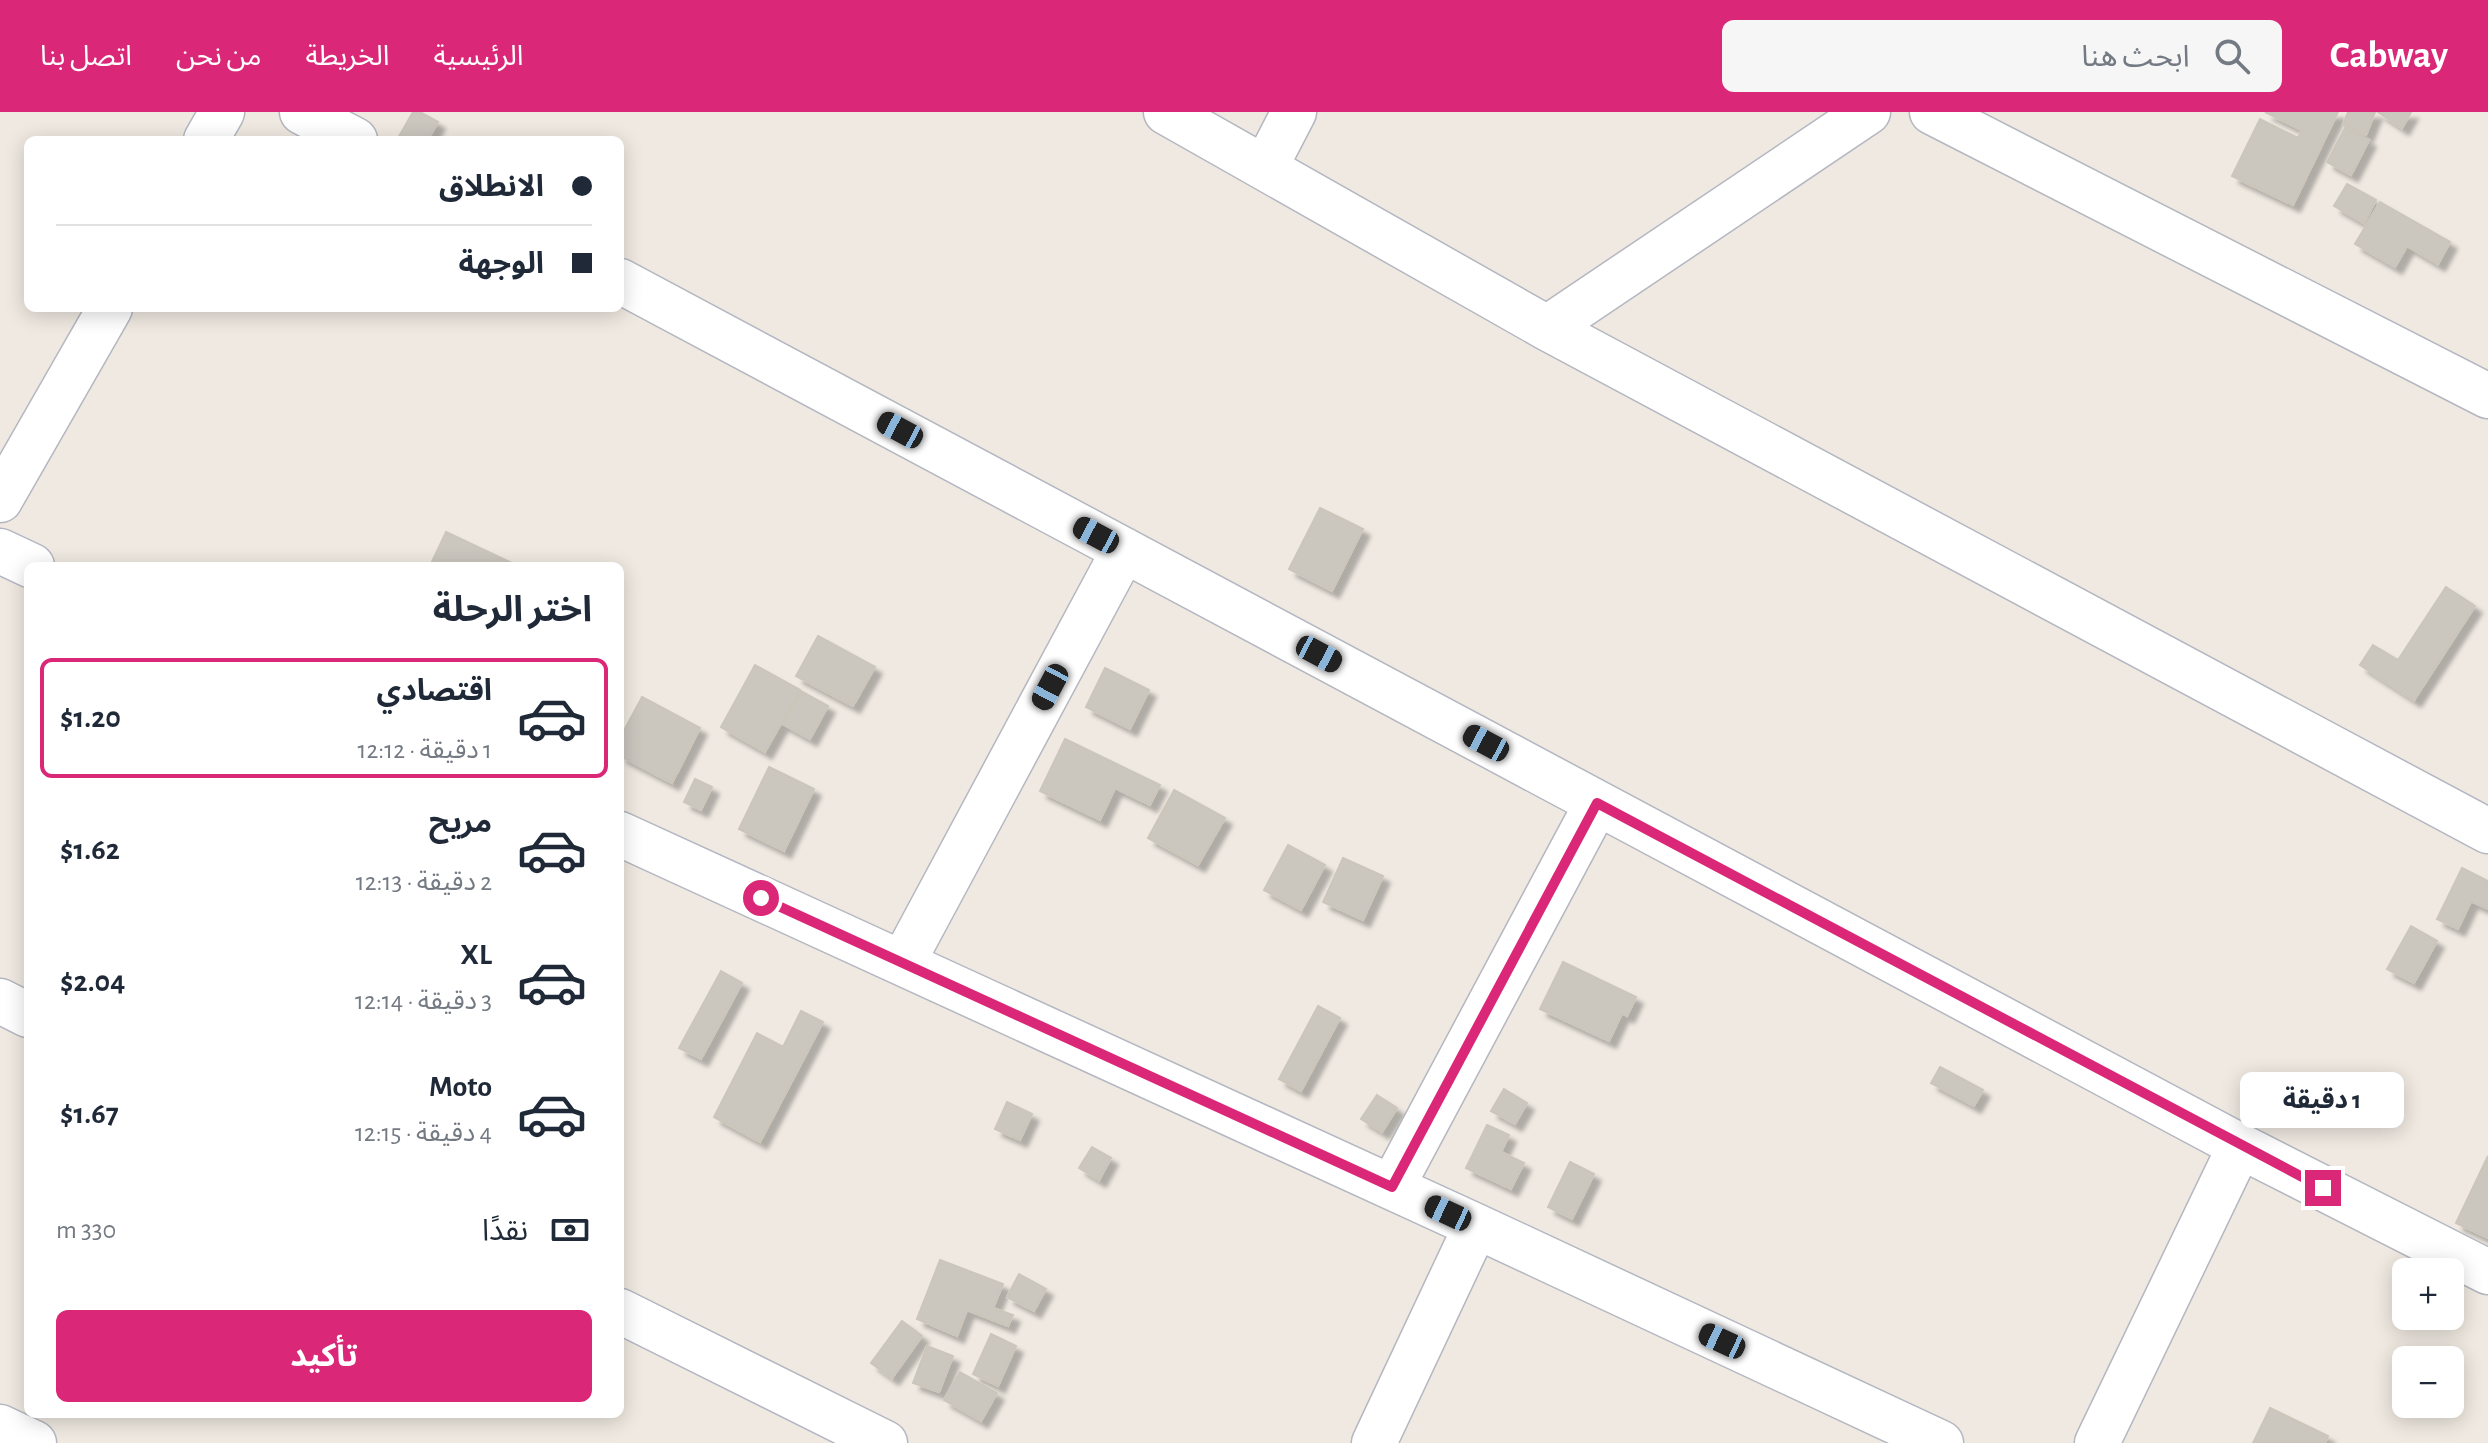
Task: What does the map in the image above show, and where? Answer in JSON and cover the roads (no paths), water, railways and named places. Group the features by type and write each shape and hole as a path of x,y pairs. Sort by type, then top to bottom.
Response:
{"street":[{"path":"208,136 222,112"},
{"path":"302,112 347,136"},
{"path":"1166,112 1547,328 2488,831"},
{"path":"1265,168 1294,112"},
{"path":"1547,328 1868,112"},
{"path":"1932,112 2488,396"},
{"path":"624,283 2240,1146 2488,1272"},
{"path":"0,500 108,312"},
{"path":"903,962 1124,550"},
{"path":"0,551 24,562"},
{"path":"1392,1187 1597,803"},
{"path":"624,836 1392,1187 1941,1443"},
{"path":"0,1001 24,1013"},
{"path":"2097,1443 2240,1146"},
{"path":"1374,1443 1476,1226"},
{"path":"624,1313 885,1443"},
{"path":"0,1427 34,1443"}]}
